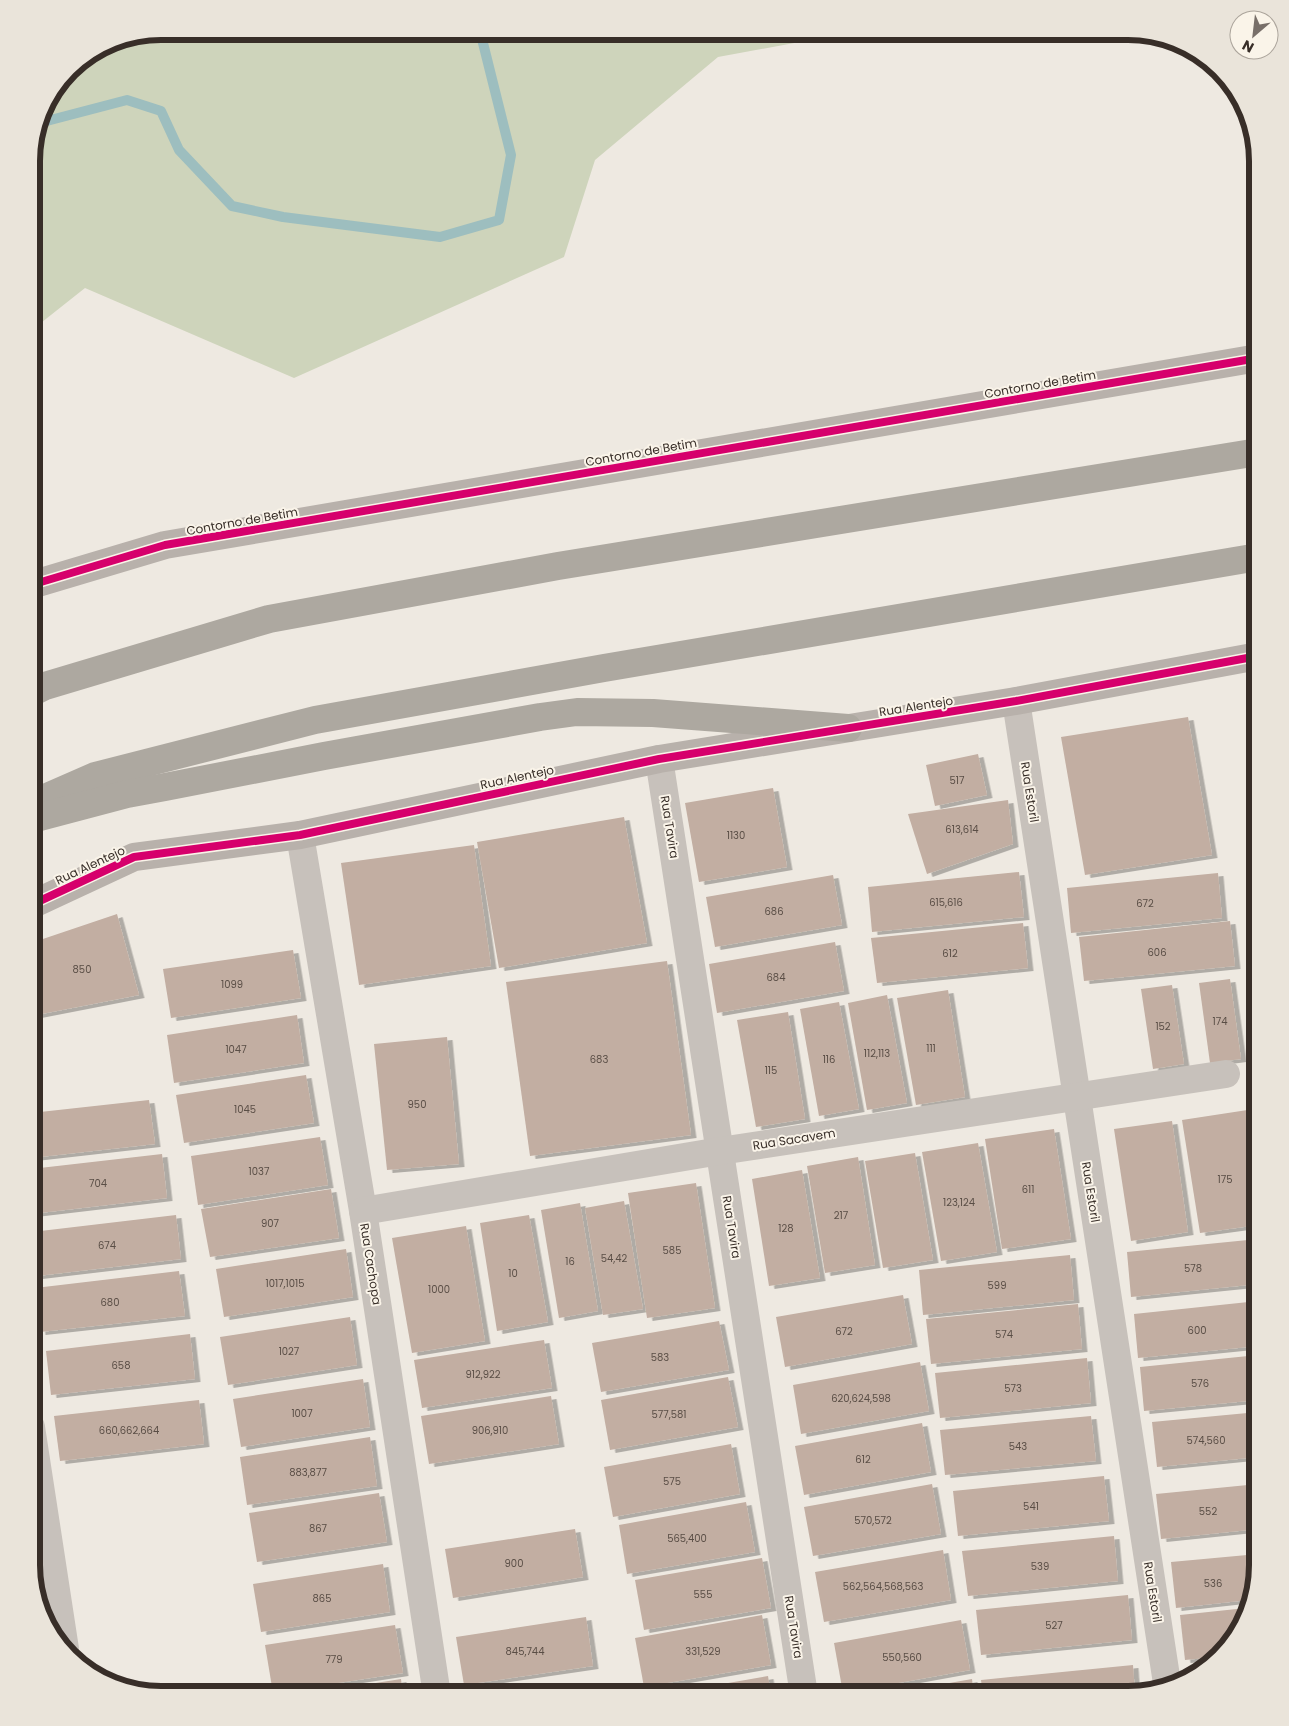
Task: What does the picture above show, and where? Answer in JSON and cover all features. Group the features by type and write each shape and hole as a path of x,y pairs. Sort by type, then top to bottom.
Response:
{"highway":[{"path":"40,688 269,619 558,566 1249,453"},
{"path":"40,800 95,776 314,720 1249,559"},
{"path":"40,817 127,794 268,766 577,712 653,713 848,728"}],"street":[{"name":"Contorno de Betim","path":"40,583 165,546 1249,360"},
{"name":"Rua Alentejo","path":"40,901 134,857 300,835 659,759 1016,701 1249,658"},
{"name":"Rua Estoril","path":"1016,701 1167,1680"},
{"name":"Rua Tavira","path":"659,759 803,1686"},
{"name":"Rua Cachopa","path":"300,835 363,1211 436,1686"},
{"name":"Rua Sacavem","path":"363,1211 720,1151 1226,1074"},
{"path":"40,1486 63,1636"}],"green space":[{"path":"161,40 810,40 718,57 595,160 564,257 294,378 85,288 40,324 41,145 52,107 65,87 75,75 94,60 122,46 137,42"}],"building":[{"path":"1188,717 1212,855 1085,875 1061,737"},
{"path":"978,754 987,795 935,806 926,765"},
{"path":"773,788 787,867 699,882 685,803"},
{"path":"1008,800 1013,844 927,874 908,814"},
{"path":"624,817 647,943 499,968 477,842"},
{"path":"474,845 491,966 359,985 341,863"},
{"path":"1019,872 1024,917 872,932 868,887"},
{"path":"1218,873 1222,918 1071,933 1067,888"},
{"path":"833,875 842,925 715,947 706,897"},
{"path":"117,914 139,995 40,1014 40,940"},
{"path":"1230,921 1235,966 1084,981 1079,937"},
{"path":"1023,923 1028,968 877,983 871,938"},
{"path":"835,942 844,991 717,1013 709,964"},
{"path":"293,950 301,998 171,1018 163,969"},
{"path":"667,961 691,1135 530,1156 506,982"},
{"path":"1230,979 1241,1059 1210,1063 1199,983"},
{"path":"1172,985 1184,1064 1153,1069 1141,989"},
{"path":"948,990 965,1097 916,1105 897,998"},
{"path":"887,995 907,1103 867,1110 848,1003"},
{"path":"839,1002 859,1109 819,1116 800,1009"},
{"path":"788,1012 805,1119 756,1127 737,1020"},
{"path":"297,1015 304,1063 174,1083 167,1035"},
{"path":"447,1037 459,1164 387,1170 374,1044"},
{"path":"306,1075 314,1123 184,1143 176,1095"},
{"path":"149,1100 155,1144 40,1157 40,1112"},
{"path":"1249,1110 1249,1226 1200,1233 1182,1120"},
{"path":"1172,1121 1188,1232 1131,1241 1114,1129"},
{"path":"1054,1129 1071,1239 1002,1249 985,1139"},
{"path":"320,1137 328,1185 198,1205 191,1156"},
{"path":"978,1143 997,1252 941,1261 922,1152"},
{"path":"915,1153 933,1260 883,1268 865,1161"},
{"path":"162,1154 167,1198 40,1213 40,1168"},
{"path":"858,1157 875,1265 825,1273 807,1166"},
{"path":"802,1170 820,1278 769,1286 752,1179"},
{"path":"696,1183 715,1308 647,1318 628,1193"},
{"path":"331,1189 339,1238 210,1257 201,1209"},
{"path":"624,1201 643,1309 603,1315 585,1208"},
{"path":"580,1203 598,1311 559,1318 541,1210"},
{"path":"176,1215 181,1259 40,1276 40,1231"},
{"path":"529,1215 548,1322 497,1331 480,1223"},
{"path":"466,1226 485,1341 412,1353 392,1238"},
{"path":"1249,1240 1249,1285 1131,1297 1127,1252"},
{"path":"346,1249 353,1297 224,1317 216,1269"},
{"path":"1070,1255 1074,1300 923,1315 919,1270"},
{"path":"179,1271 185,1316 40,1332 40,1287"},
{"path":"903,1295 912,1344 785,1367 776,1317"},
{"path":"1249,1302 1249,1347 1138,1358 1134,1314"},
{"path":"1078,1304 1082,1349 931,1364 926,1319"},
{"path":"350,1317 357,1365 228,1385 220,1337"},
{"path":"719,1321 729,1370 601,1392 592,1343"},
{"path":"190,1334 195,1379 51,1395 46,1351"},
{"path":"544,1340 552,1388 422,1408 414,1360"},
{"path":"1249,1356 1249,1401 1144,1411 1140,1367"},
{"path":"1087,1358 1091,1403 940,1418 935,1373"},
{"path":"920,1362 929,1411 801,1434 793,1385"},
{"path":"728,1377 738,1427 610,1450 601,1400"},
{"path":"363,1379 370,1427 241,1447 233,1399"},
{"path":"551,1396 559,1444 429,1464 421,1416"},
{"path":"199,1400 204,1444 60,1461 54,1416"},
{"path":"1249,1413 1249,1458 1157,1467 1152,1422"},
{"path":"1091,1416 1096,1461 945,1475 940,1430"},
{"path":"922,1423 931,1472 804,1495 795,1446"},
{"path":"370,1437 377,1486 247,1505 240,1457"},
{"path":"731,1444 740,1494 613,1517 604,1467"},
{"path":"1104,1476 1109,1521 958,1536 953,1491"},
{"path":"932,1484 941,1534 813,1556 804,1507"},
{"path":"1249,1485 1249,1530 1161,1539 1156,1494"},
{"path":"379,1493 387,1542 257,1562 249,1513"},
{"path":"746,1502 755,1552 627,1574 619,1525"},
{"path":"575,1529 583,1577 453,1598 445,1549"},
{"path":"1114,1536 1118,1581 968,1596 962,1551"},
{"path":"943,1550 951,1600 824,1622 815,1572"},
{"path":"1249,1555 1249,1573 1244,1600 1176,1608 1171,1562"},
{"path":"762,1558 771,1608 644,1630 635,1580"},
{"path":"383,1564 390,1612 261,1632 253,1584"},
{"path":"1128,1595 1132,1640 981,1655 976,1610"},
{"path":"1241,1609 1229,1632 1205,1658 1185,1660 1180,1615"},
{"path":"762,1615 771,1665 644,1686 635,1638"},
{"path":"586,1617 593,1666 464,1685 456,1637"},
{"path":"961,1620 970,1670 882,1686 842,1686 834,1643"},
{"path":"395,1625 403,1673 318,1686 272,1686 265,1645"},
{"path":"1133,1665 1134,1686 982,1686 981,1680"},
{"path":"768,1676 770,1686 711,1686"},
{"path":"401,1679 402,1686 357,1686"},
{"path":"972,1679 973,1686 932,1686"},
{"path":"237,1684 237,1686 219,1686"}],"waterway":[{"path":"47,121 127,100 161,111 179,150 232,206 283,217 440,237 499,220 511,155 482,40"}],"cycle path":[{"path":"40,582 165,545 1249,360"},
{"path":"40,901 134,857 300,835 659,759 1016,701 1249,658"}]}
